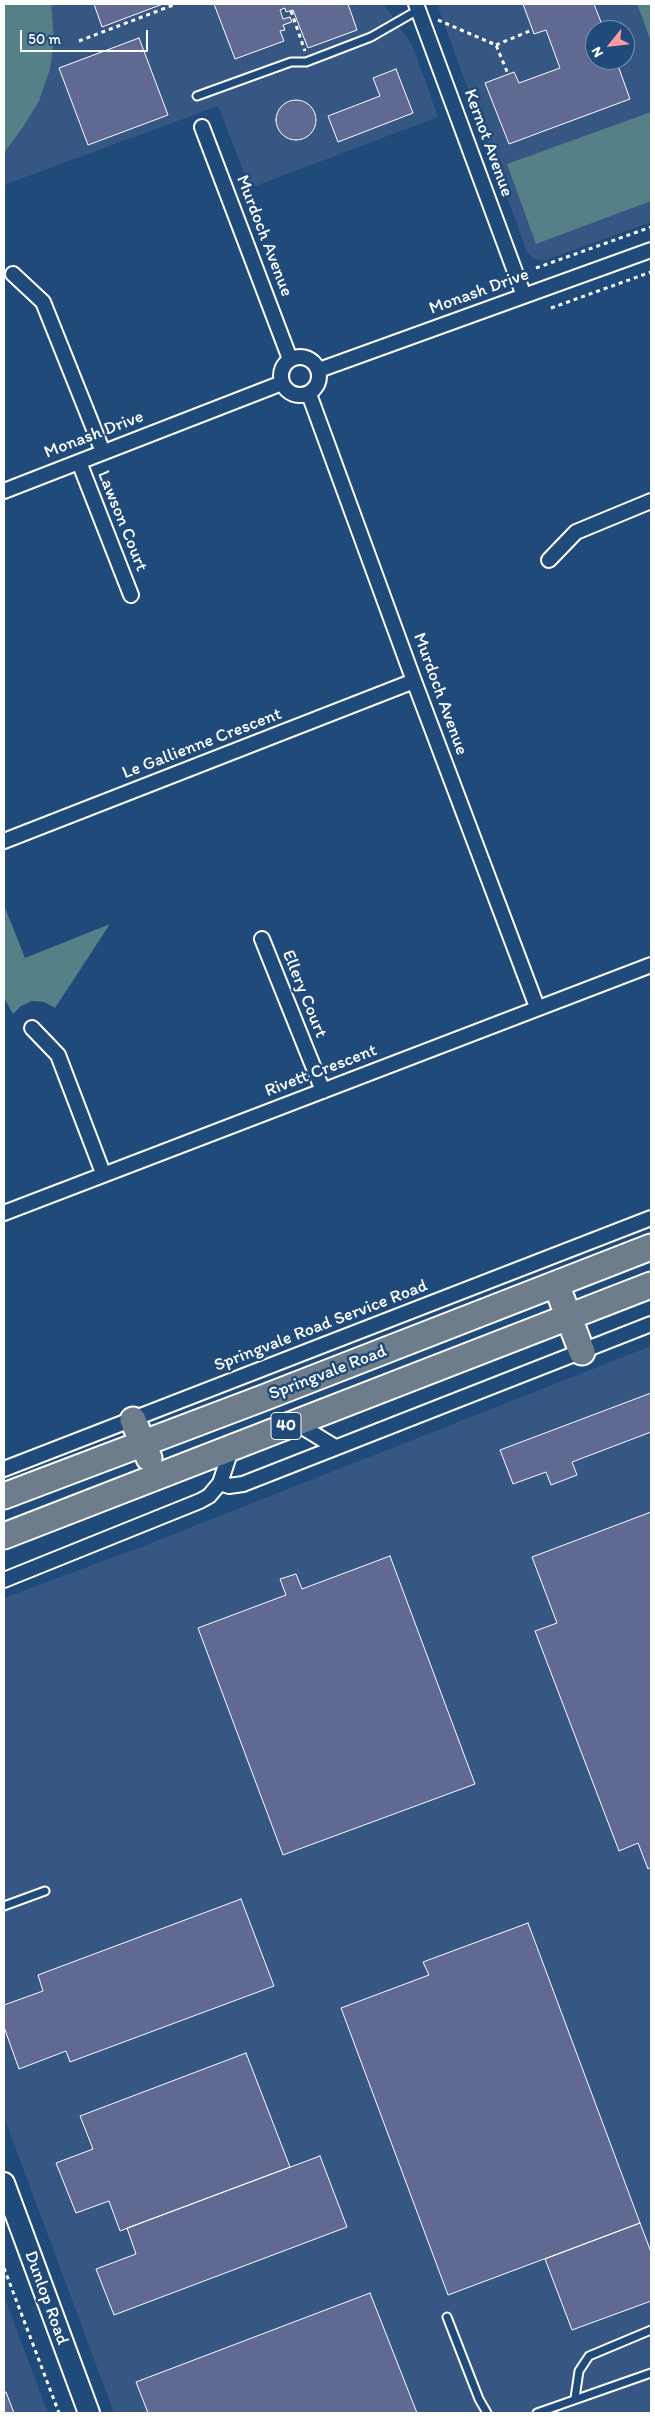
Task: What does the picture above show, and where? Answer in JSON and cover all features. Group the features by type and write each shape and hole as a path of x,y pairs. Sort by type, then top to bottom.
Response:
{"highway":[{"name":"Springvale Road","path":"4,1496 651,1247"},
{"path":"556,1284 582,1352"},
{"name":"Springvale Road","path":"4,1536 651,1285"},
{"path":"133,1420 157,1476"}],"street":[{"name":"Kernot Avenue","path":"417,7 524,296"},
{"name":"Murdoch Avenue","path":"202,127 290,360"},
{"name":"Monash Drive","path":"319,370 651,250"},
{"path":"13,274 43,302 104,452"},
{"path":"296,357 310,359 319,370 318,384 309,394 298,396 291,394 282,383 282,370 290,360 296,357"},
{"name":"Monash Drive","path":"4,490 282,383"},
{"name":"Murdoch Avenue","path":"309,394 414,681 537,1007"},
{"name":"Lawson Court","path":"79,462 131,594"},
{"path":"548,560 576,532 651,501"},
{"name":"Le Gallienne Crescent","path":"4,841 414,681"},
{"name":"Ellery Court","path":"262,939 323,1090"},
{"name":"Rivett Crescent","path":"4,1213 103,1173 651,965"},
{"path":"32,1028 58,1055 103,1173"},
{"name":"Springvale Road Service Road","path":"4,1468 133,1420 651,1218"},
{"path":"220,1484 229,1486 243,1484 651,1324"},
{"name":"Springvale Road","path":"296,1423 335,1447"},
{"path":"4,1580 209,1496 220,1484 232,1447"},
{"name":"Dunlop Road","path":"4,2183 89,2413"}],"lane":[{"path":"197,96 291,62 309,61 371,37 417,7"},
{"path":"4,1906 45,1891"},
{"path":"447,2317 478,2399 487,2413"},
{"path":"575,2398 579,2371 589,2356 651,2330"},
{"path":"537,2413 575,2398 651,2373"}],"path":[{"path":"79,41 176,4"},
{"path":"291,11 309,61"},
{"path":"431,17 496,45 508,74"},
{"path":"496,45 532,30"},
{"path":"536,268 651,227"},
{"path":"551,308 651,272"},
{"path":"4,2268 59,2413"}],"shaded area":[{"path":"4,4 384,4 415,52 438,117 250,188 218,106 4,185"},
{"path":"437,4 637,4 651,42 651,222 546,260 534,259 527,252"},
{"path":"651,1346 651,2413 114,2413 4,2117 4,1598 141,1547"},
{"path":"4,2296 48,2413 4,2413"}],"green space":[{"path":"4,4 51,4 54,39 50,69 39,101 4,153"},
{"path":"637,4 651,4 651,42"},
{"path":"651,112 651,201 536,244 507,164"},
{"path":"4,905 25,958 110,924 55,1008 44,1002 32,1001 21,1006 13,1014 4,998"}],"building":[{"path":"94,4 163,4 102,27"},
{"path":"214,4 348,4 357,30 308,48 293,10 286,12 285,8 280,10 283,19 290,17 292,22 283,25 285,30 280,31 284,41 235,59"},
{"path":"523,4 594,4 600,20 585,20 585,70 620,70 630,99 509,144 485,83 514,72 519,83 560,68 546,30 534,34"},
{"path":"139,38 168,115 88,145 59,68"},
{"path":"396,69 413,113 338,142 328,116 380,96 373,78"},
{"path":"300,100 307,103 313,109 316,120 315,128 307,137 300,140 292,140 285,137 277,128 276,116 279,109 288,101"},
{"path":"651,1393 651,1432 572,1462 577,1475 551,1485 546,1472 513,1484 500,1450"},
{"path":"651,1512 651,1867 648,1869 638,1843 619,1851 535,1631 557,1623 532,1557"},
{"path":"390,1556 475,1784 283,1855 198,1628 286,1595 280,1579 296,1574 302,1589"},
{"path":"241,1899 274,1986 70,2062 66,2051 19,2069 4,2027 4,2005 43,1991 38,1975"},
{"path":"528,1923 640,2223 448,2295 341,2008 429,1975 423,1962"},
{"path":"246,2053 290,2167 120,2231 109,2201 76,2213 56,2163 93,2149 80,2116"},
{"path":"320,2156 347,2227 114,2315 96,2269 136,2254 127,2228"},
{"path":"640,2223 651,2252 651,2301 572,2330 545,2259"},
{"path":"370,2293 417,2413 148,2413 136,2382"},
{"path":"4,2392 6,2392 14,2413 4,2413"}]}
